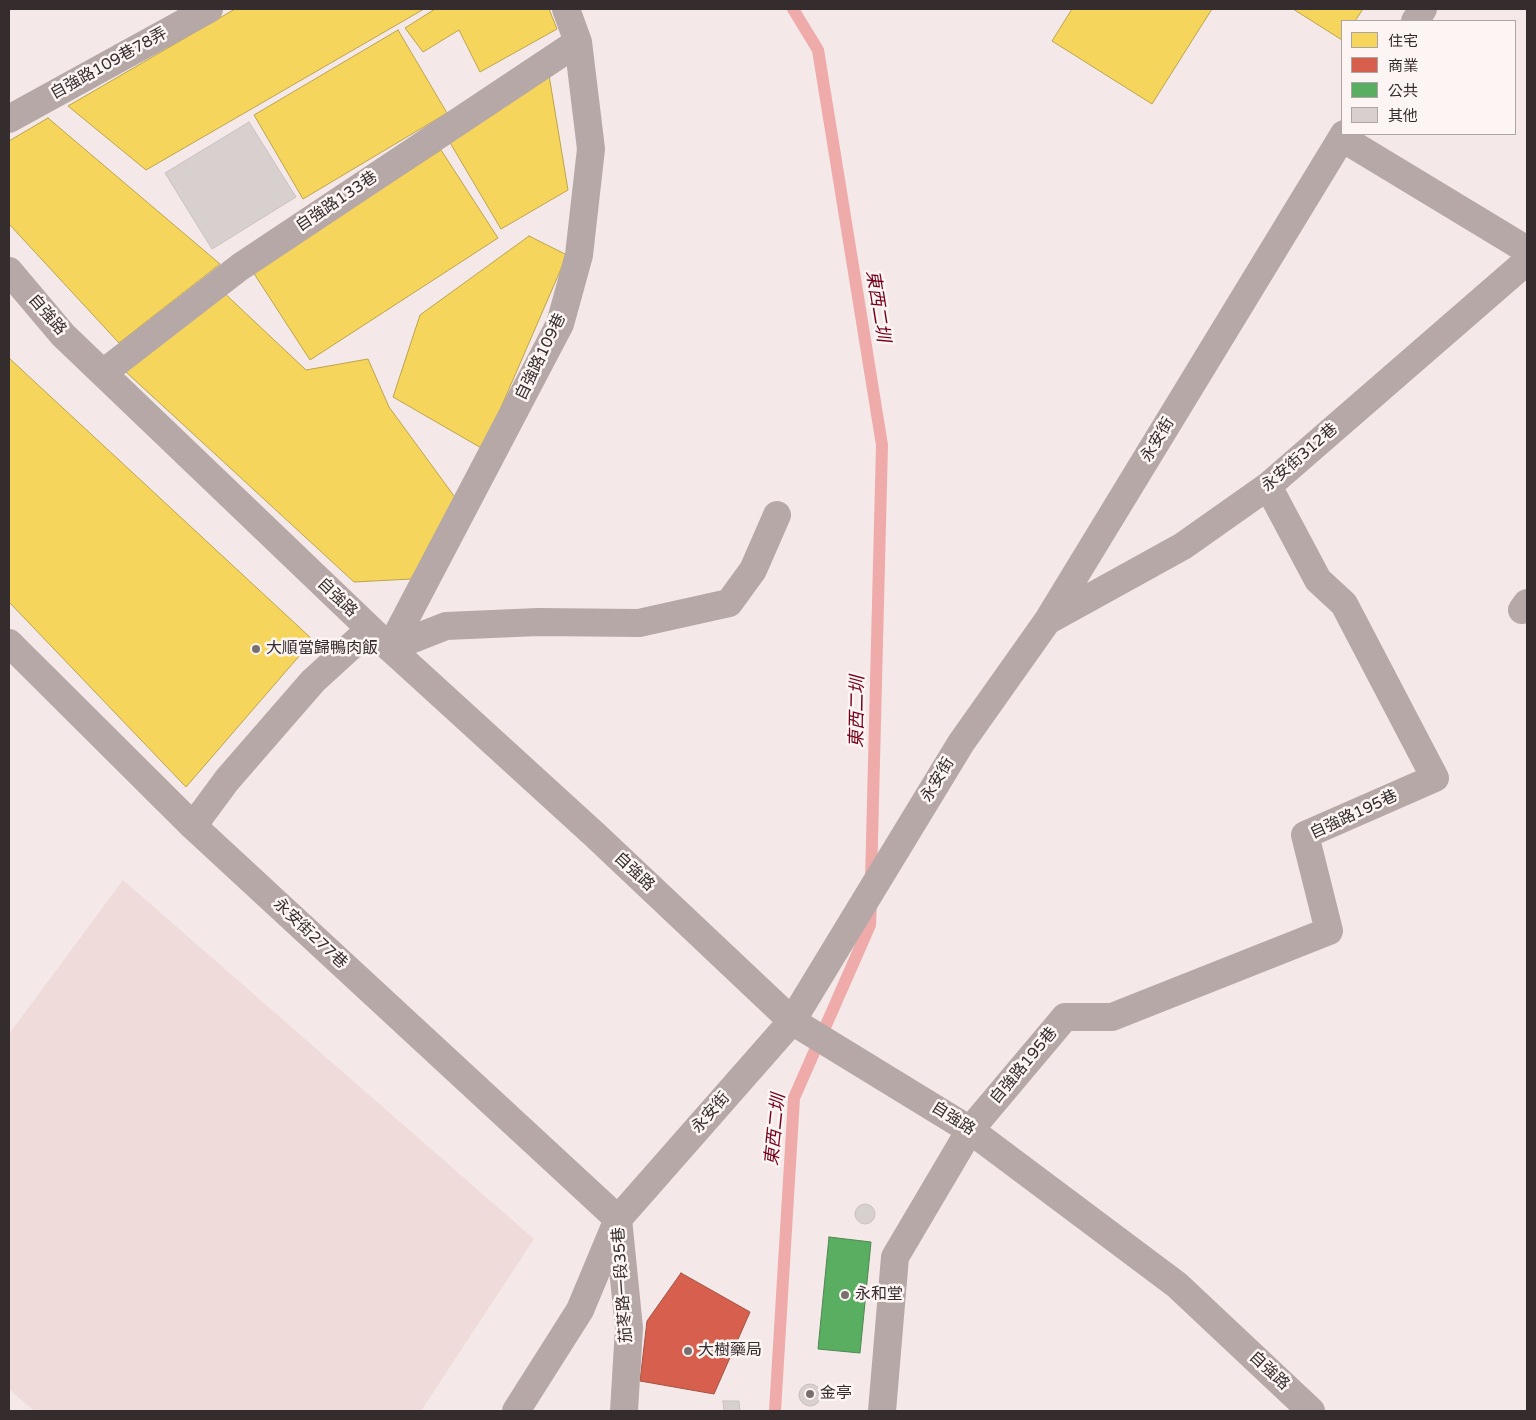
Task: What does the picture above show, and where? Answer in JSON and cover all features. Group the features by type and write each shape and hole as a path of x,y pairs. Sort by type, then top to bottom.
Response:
{"street":[{"name":"自強路109巷78弄","path":"9,120 209,9"},
{"name":"自強路109巷","path":"390,648 560,324 579,255 591,149 578,42 566,9"},
{"path":"1416,20 1423,9"},
{"name":"自強路133巷","path":"103,373 240,267 578,42"},
{"path":"1343,136 1527,250"},
{"name":"永安街","path":"516,1411 580,1310 618,1219 792,1021 961,743 1048,620 1343,136"},
{"name":"永安街312巷","path":"1048,620 1183,546 1268,486 1527,261"},
{"name":"自強路","path":"9,272 64,335 370,629 595,835 792,1021 970,1130 1177,1285 1311,1411"},
{"name":"自強路195巷","path":"970,1130 1065,1017 1112,1017 1329,932 1305,835 1435,778 1344,604 1318,580 1268,486"},
{"path":"390,648 446,626 538,622 639,623 729,604 753,570 777,515"},
{"path":"193,826 227,780 313,681 370,629"},
{"name":"永安街277巷","path":"9,643 193,826 618,1219"},
{"path":"882,1411 895,1257 970,1130"},
{"name":"茄苳路一段35巷","path":"618,1219 629,1328 624,1411"}],"shaded area":[{"path":"123,880 534,1239 421,1411 34,1411 9,1389 9,1034"}],"building: 住宅":[{"path":"235,9 424,9 146,170 68,106"},
{"path":"435,9 549,9 557,29 480,72 459,30 423,52 405,28"},
{"path":"1072,9 1212,9 1152,104 1052,41"},
{"path":"1293,9 1363,9 1356,20 1341,20 1341,39"},
{"path":"398,30 447,113 303,199 254,115"},
{"path":"549,75 568,190 501,229 449,141"},
{"path":"48,118 220,264 119,343 9,224 9,141"},
{"path":"441,150 498,238 310,360 253,272"},
{"path":"529,236 567,255 483,449 393,397 420,315"},
{"path":"221,290 306,370 368,359 389,407 457,500 411,579 354,582 126,372"},
{"path":"9,358 313,640 186,787 9,602"}],"building: 商業":[{"name":"大樹藥局","path":"681,1273 750,1312 714,1394 640,1381 647,1321"}],"building: 公共":[{"name":"永和堂","path":"829,1237 871,1242 860,1353 818,1349"}],"building: 其他":[{"path":"249,122 296,197 212,249 165,173"},
{"path":"865,1204 872,1207 875,1214 872,1221 865,1224 858,1221 855,1214 858,1207"},
{"name":"金亭","path":"810,1384 820,1391 821,1395 814,1405 810,1406 800,1399 799,1395 806,1385"},
{"path":"723,1401 739,1401 740,1411 724,1411"}],"waterway":[{"name":"東西二圳","path":"793,9 818,50 882,445 871,880"},
{"name":"東西二圳","path":"775,1411 794,1098 870,925 871,903"}],"place":[{"name":"大順當歸鴨肉飯","path":"256,649"},
{"name":"永和堂","path":"845,1295"},
{"name":"大樹藥局","path":"688,1351"},
{"name":"金亭","path":"810,1394"}]}
